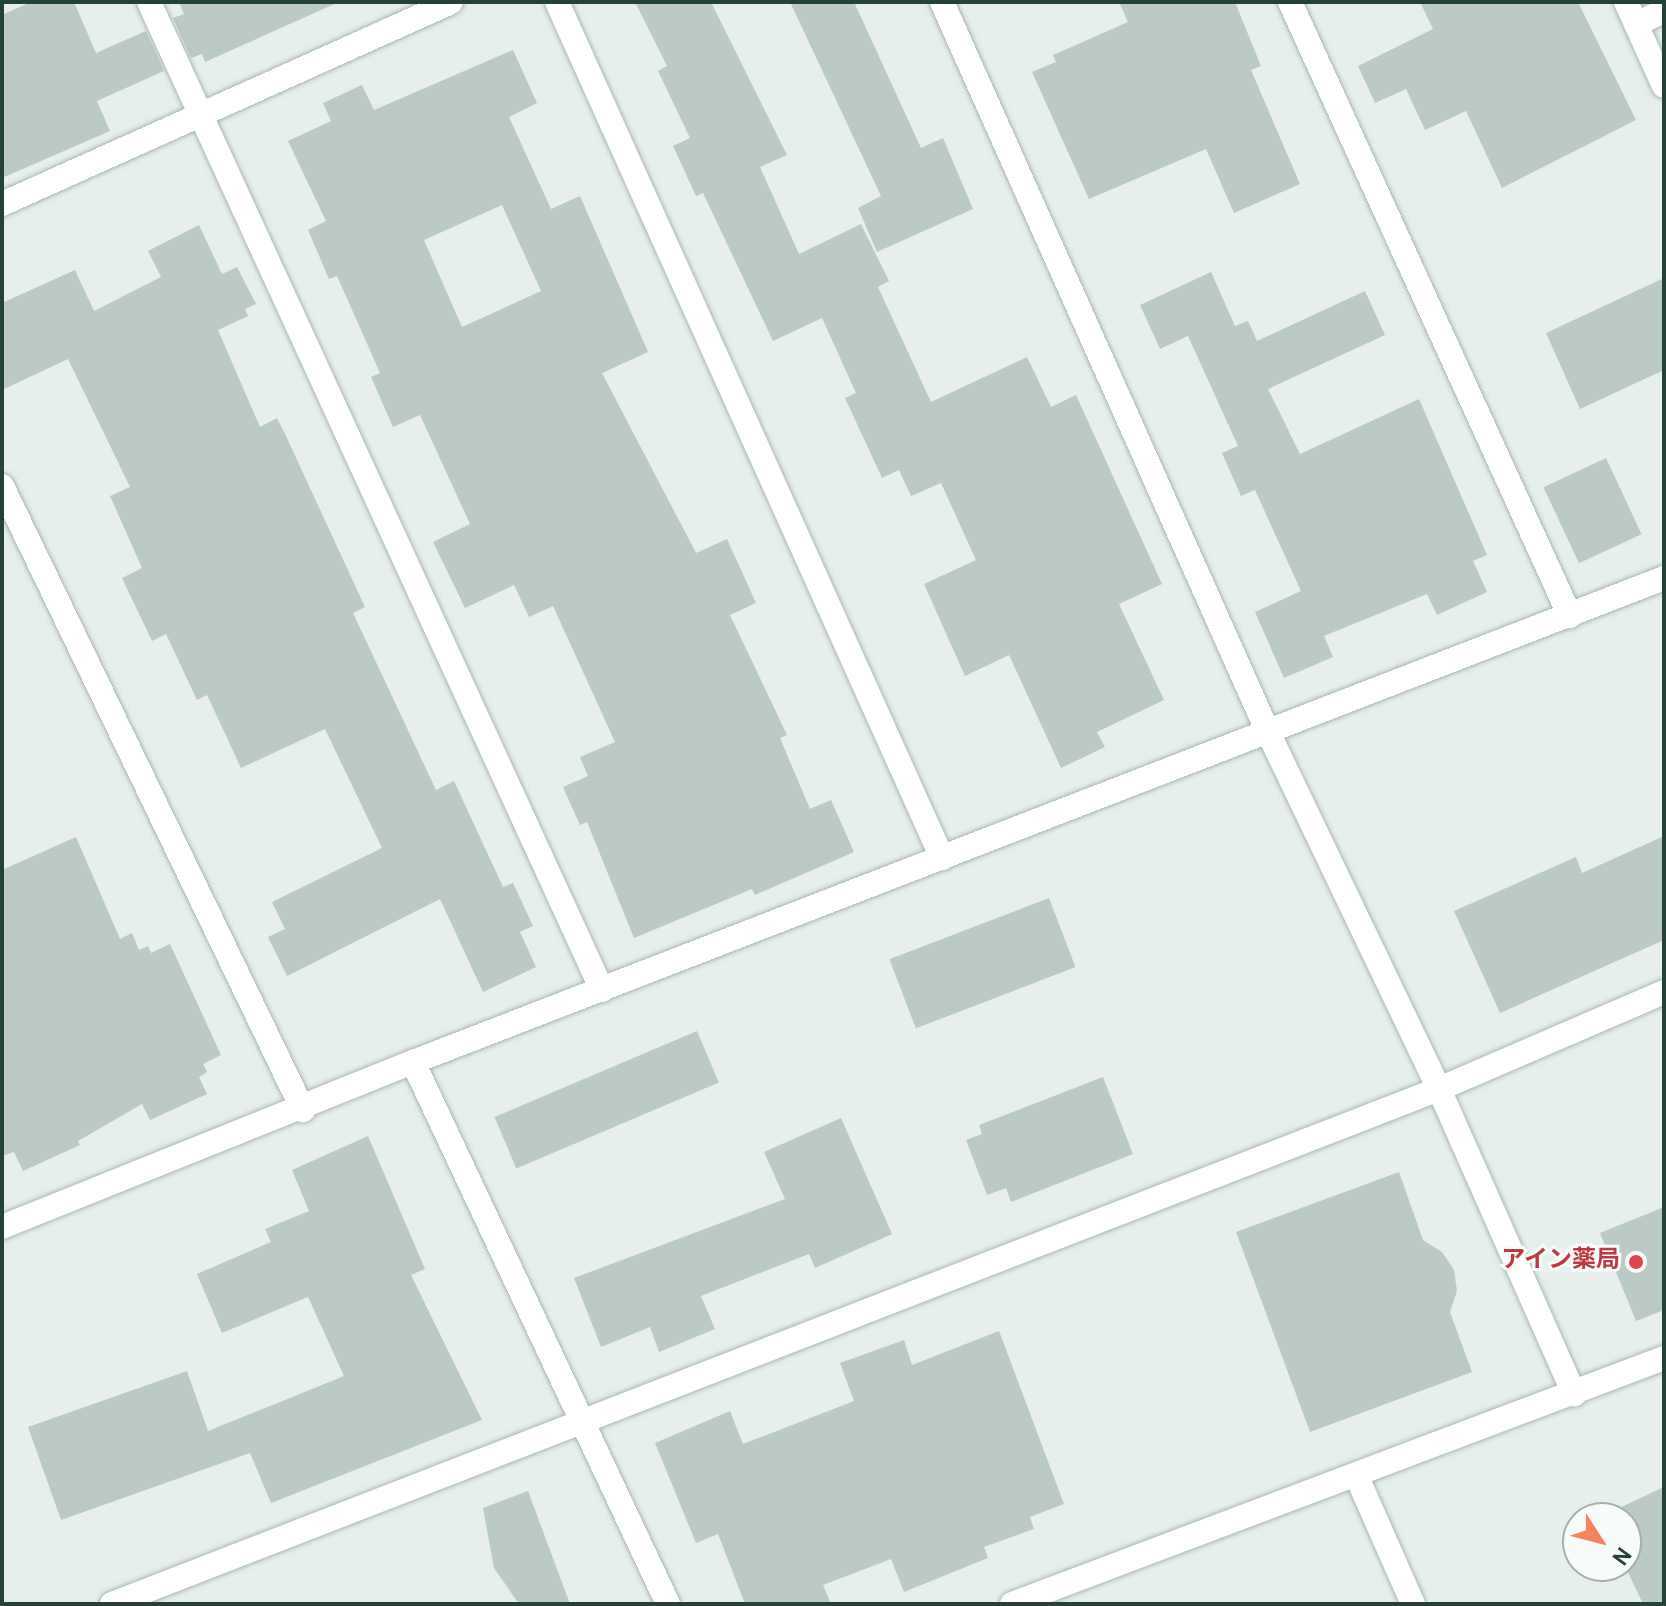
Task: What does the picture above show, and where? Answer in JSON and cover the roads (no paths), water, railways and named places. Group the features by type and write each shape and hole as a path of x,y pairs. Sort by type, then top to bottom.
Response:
{"street":[{"path":"149,2 602,990"},
{"path":"2,204 451,2"},
{"path":"557,2 942,858"},
{"path":"942,2 1268,732 1439,1089 1574,1394"},
{"path":"1290,2 1570,616"},
{"path":"1626,2 1664,86"},
{"path":"1636,24 1664,11"},
{"path":"2,486 303,1110"},
{"path":"3,1224 303,1110 413,1062 1664,578"},
{"path":"112,1604 1439,1089 1664,992"},
{"path":"413,1062 586,1421 668,1604"},
{"path":"1012,1604 1051,1597 1664,1358"},
{"path":"1357,1477 1413,1604"}],"place":[{"name":"アイン薬局","path":"1636,1262"}]}
